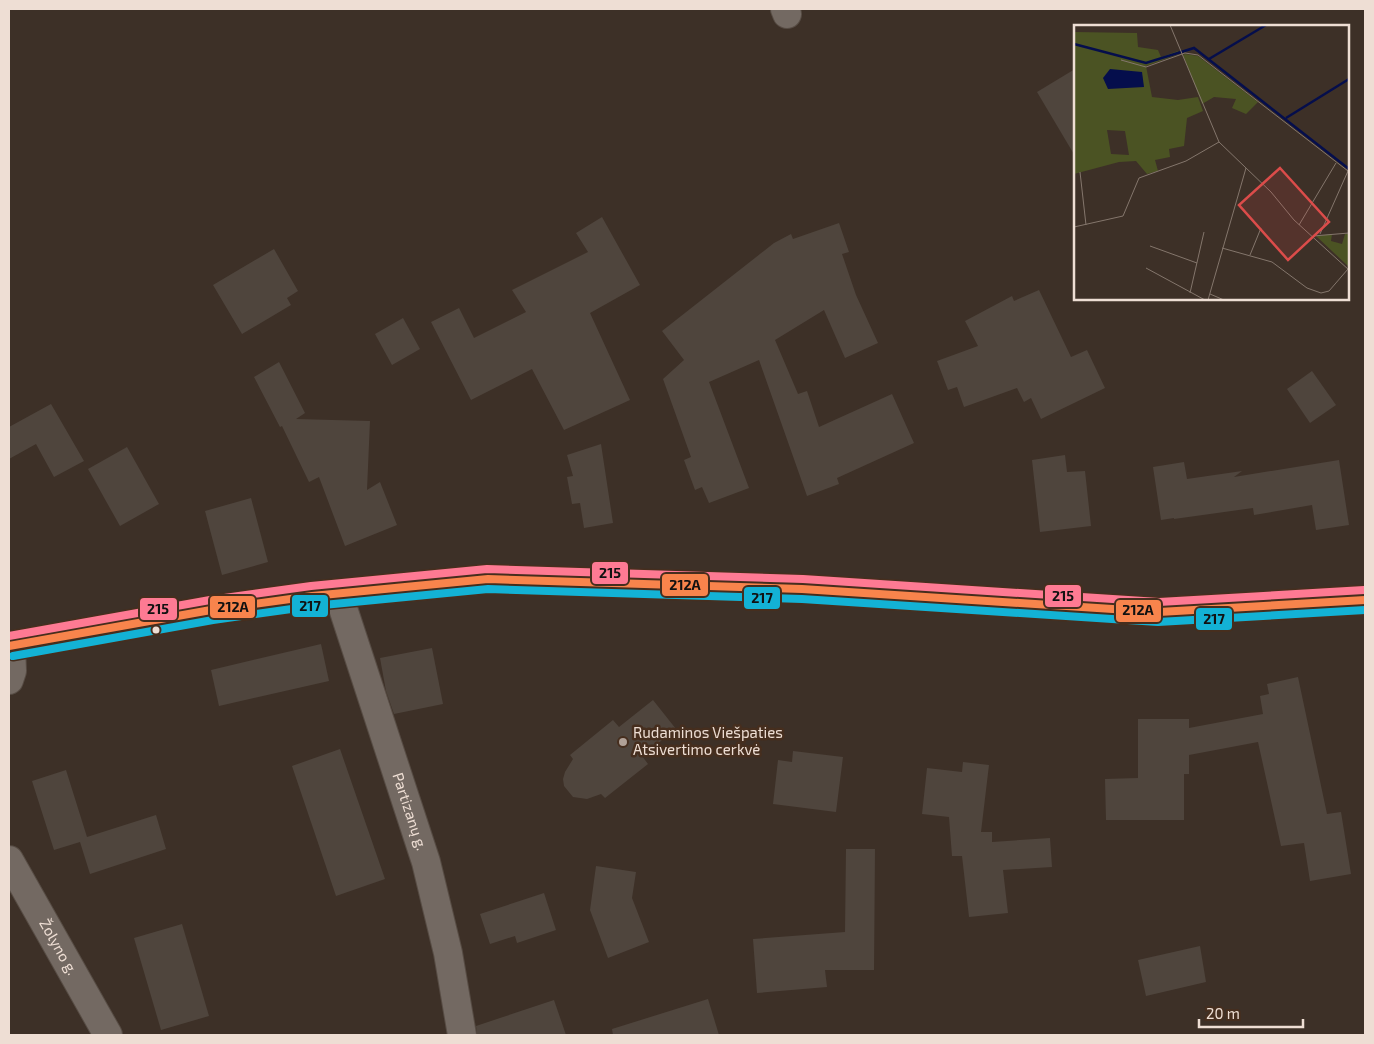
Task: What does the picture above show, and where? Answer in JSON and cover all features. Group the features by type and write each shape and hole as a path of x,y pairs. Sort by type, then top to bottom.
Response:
{"main road":[{"path":"10,646 211,610 338,594 488,579 802,589 1159,612 1365,600"}],"street":[{"name":"Partizanų g.","path":"338,594 426,862 448,953 462,1035"},
{"path":"9,680 12,671 10,646"},
{"name":"Žolyno g.","path":"9,860 108,1035"}],"building":[{"path":"1074,70 1074,154 1037,92"},
{"path":"602,217 640,285 590,313 630,400 564,430 532,369 471,400 431,322 459,308 474,338 526,312 512,290 588,252 576,233"},
{"path":"839,223 849,252 842,254 856,295 878,343 845,358 824,310 775,340 798,394 807,391 819,427 892,394 914,443 837,478 839,484 807,496 759,360 709,382 749,488 709,503 702,487 695,490 684,460 691,457 663,379 684,360 662,331 774,243 791,234 793,239"},
{"path":"274,249 298,291 287,298 291,305 242,334 213,285"},
{"path":"1039,290 1071,357 1087,350 1105,388 1041,419 1031,398 1024,402 1017,388 964,407 957,387 948,390 937,361 978,346 965,321 1012,296 1014,301"},
{"path":"403,318 420,349 392,365 375,334"},
{"path":"279,362 305,413 296,419 370,421 367,490 380,482 397,525 345,546 319,477 309,482 282,426 280,427 254,377"},
{"path":"1312,371 1336,405 1310,423 1287,389"},
{"path":"51,404 84,461 54,477 36,444 9,459 9,427"},
{"path":"601,444 613,523 584,528 580,503 572,504 567,477 573,476 567,455"},
{"path":"127,447 159,504 120,526 88,469"},
{"path":"1065,455 1067,472 1085,471 1091,526 1040,532 1032,460"},
{"path":"1339,460 1349,525 1316,530 1312,505 1254,515 1253,508 1161,520 1153,467 1184,462 1187,479 1242,471 1234,477"},
{"path":"251,498 268,562 222,575 205,511"},
{"path":"321,644 329,681 219,706 211,670"},
{"path":"432,648 443,704 394,714 386,691 380,658"},
{"path":"1298,677 1327,814 1341,812 1351,874 1310,881 1304,843 1281,846 1258,742 1189,755 1189,774 1184,774 1184,820 1106,820 1105,779 1138,778 1138,719 1189,719 1189,728 1263,714 1260,696 1269,694 1267,684"},
{"name":"Rudaminos Viešpaties Atsivertimo cerkvė","path":"653,700 676,729 642,756 648,764 605,798 601,794 587,799 573,797 564,786 563,779 573,759 570,755 613,720 619,727"},
{"path":"340,749 385,879 336,896 292,766"},
{"path":"793,751 843,757 836,812 773,804 778,760 792,762"},
{"path":"963,762 989,765 981,832 992,832 992,842 1050,838 1052,867 1003,870 1008,913 969,917 962,856 952,856 949,817 922,814 927,768 962,772"},
{"path":"66,770 87,837 156,815 166,849 90,874 80,842 54,850 32,781"},
{"path":"846,849 875,849 874,970 825,970 827,987 757,993 753,939 845,932"},
{"path":"596,866 636,872 632,898 649,942 608,958 590,910"},
{"path":"544,893 556,930 517,943 515,936 490,944 480,914"},
{"path":"182,924 209,1016 161,1030 134,938"},
{"path":"1200,946 1206,982 1146,996 1138,960"},
{"path":"708,999 719,1035 613,1035 612,1029"},
{"path":"554,1000 566,1035 477,1035 476,1026"}],"transit line":[{"name":"215","path":"9,636 210,600 311,586 487,569 803,579 1159,602 1364,590"},
{"name":"212A","path":"9,646 211,610 312,596 488,579 802,589 1159,612 1365,600"},
{"name":"217","path":"13,656 213,620 313,606 488,589 802,599 1158,622 1365,610"}],"place":[{"name":"Rudaminos Viešpaties Atsivertimo cerkvė","path":"623,742"}]}
